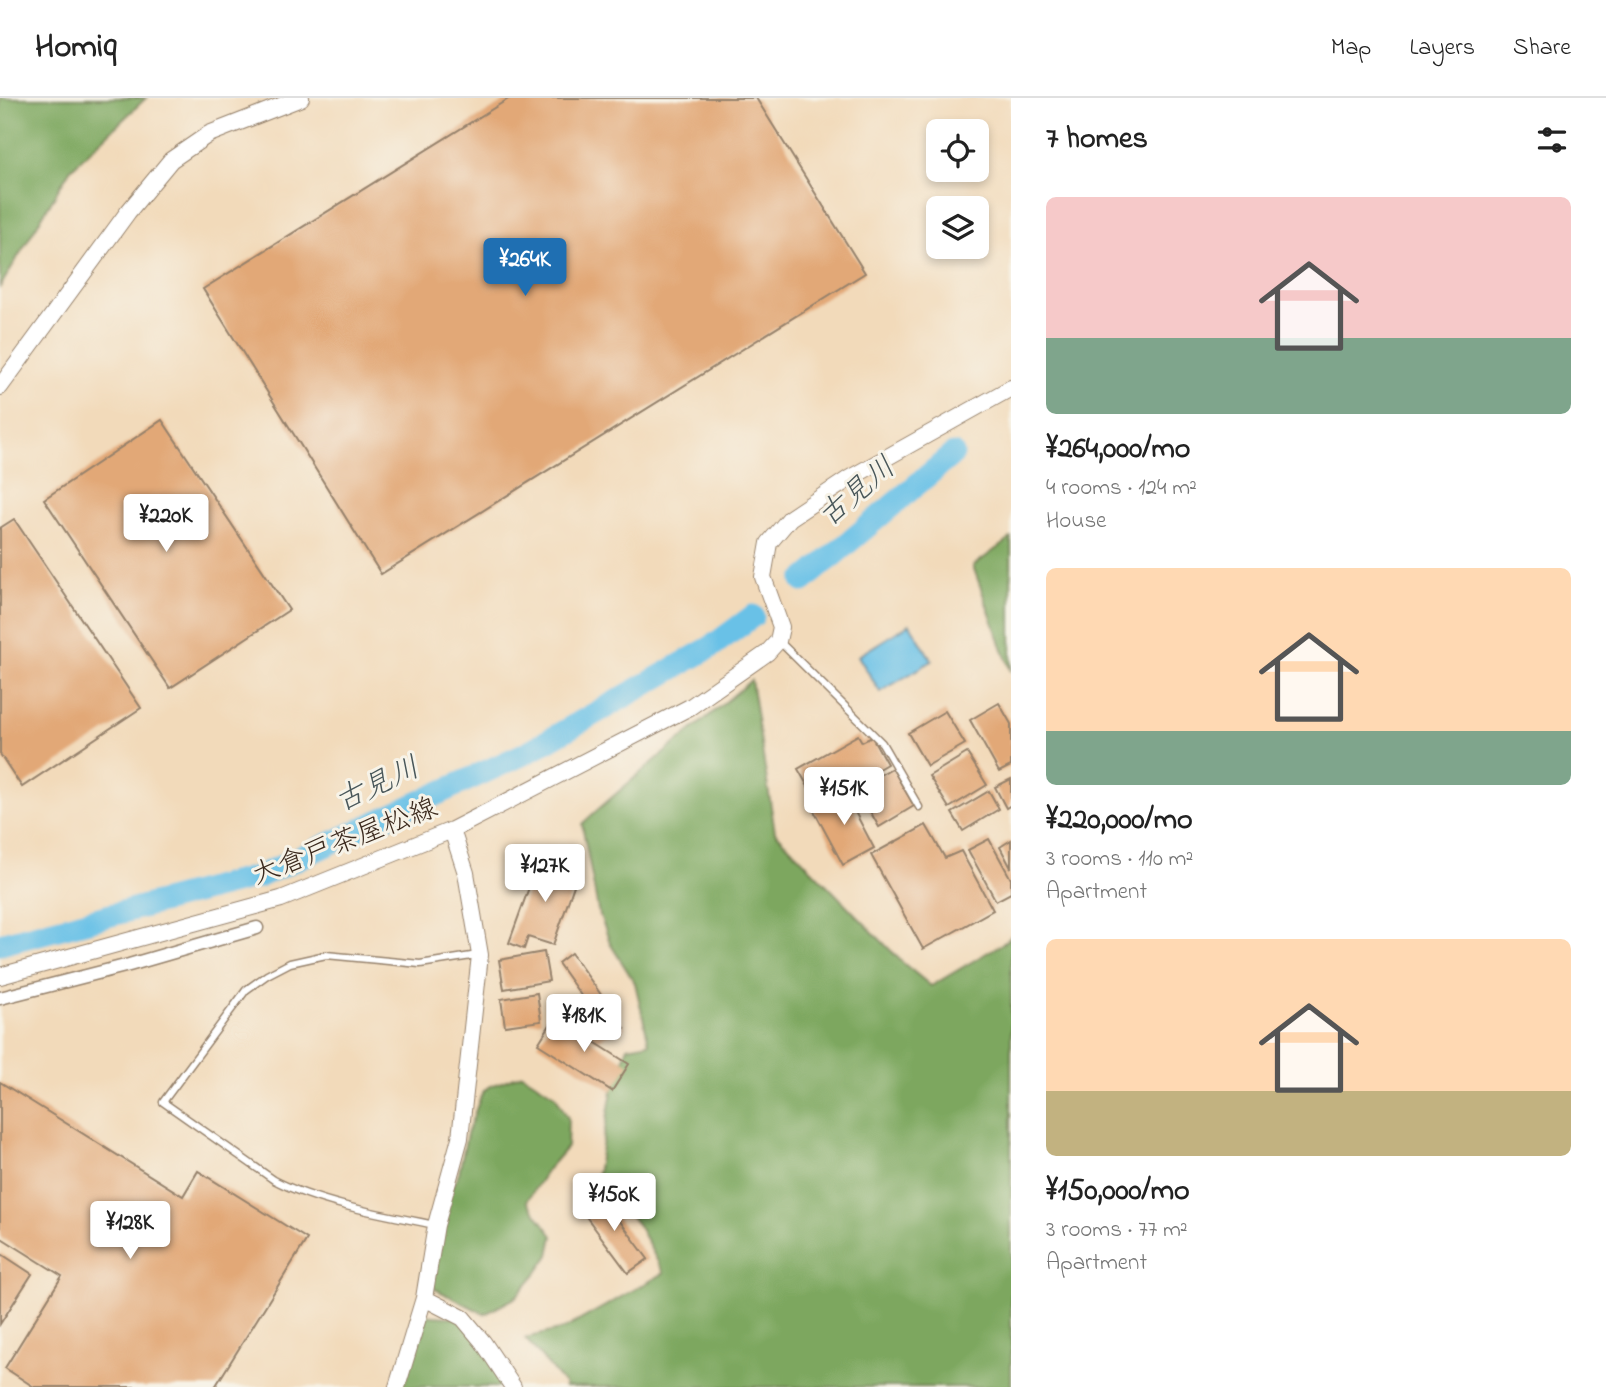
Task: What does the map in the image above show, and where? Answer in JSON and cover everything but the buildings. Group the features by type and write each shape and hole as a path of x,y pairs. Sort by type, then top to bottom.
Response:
{"street":[{"path":"0,387 128,212 171,160 209,134 301,98"},
{"path":"778,641 782,627 763,577 769,543 790,518 850,478 1011,388"},
{"name":"大倉戸茶屋松線","path":"0,976 281,899 452,830 690,707 767,653 778,641"},
{"path":"397,1387 424,1298 436,1225 460,1138 480,955 466,873 452,830"},
{"path":"0,998 257,928"},
{"path":"424,1298 463,1318 483,1342 513,1387"}],"lane":[{"path":"778,641 882,743 919,807"},
{"path":"436,1225 379,1214 291,1188 274,1180 163,1102 246,990 290,963 326,955 420,964 480,955"}],"green space":[{"path":"0,98 146,98 70,170 0,287"},
{"path":"1011,538 1011,672 973,566"},
{"path":"751,680 775,832 903,963 931,986 1011,936 1011,1387 564,1387 525,1338 564,1329 664,1273 638,1225 597,1174 612,1091 628,1047 649,1043 635,983 611,945 598,910 582,824"},
{"path":"522,1074 555,1095 568,1118 567,1147 547,1170 527,1201 553,1236 549,1255 515,1298 485,1314 421,1282 432,1223 459,1173 467,1134 482,1093 488,1087"},
{"path":"419,1315 463,1318 513,1387 397,1387"}],"water":[{"path":"910,624 932,661 880,692 858,656"}],"waterway":[{"name":"古見川","path":"803,581 953,454"},
{"name":"古見川","path":"0,944 260,876 526,753 711,647 753,616"}]}
